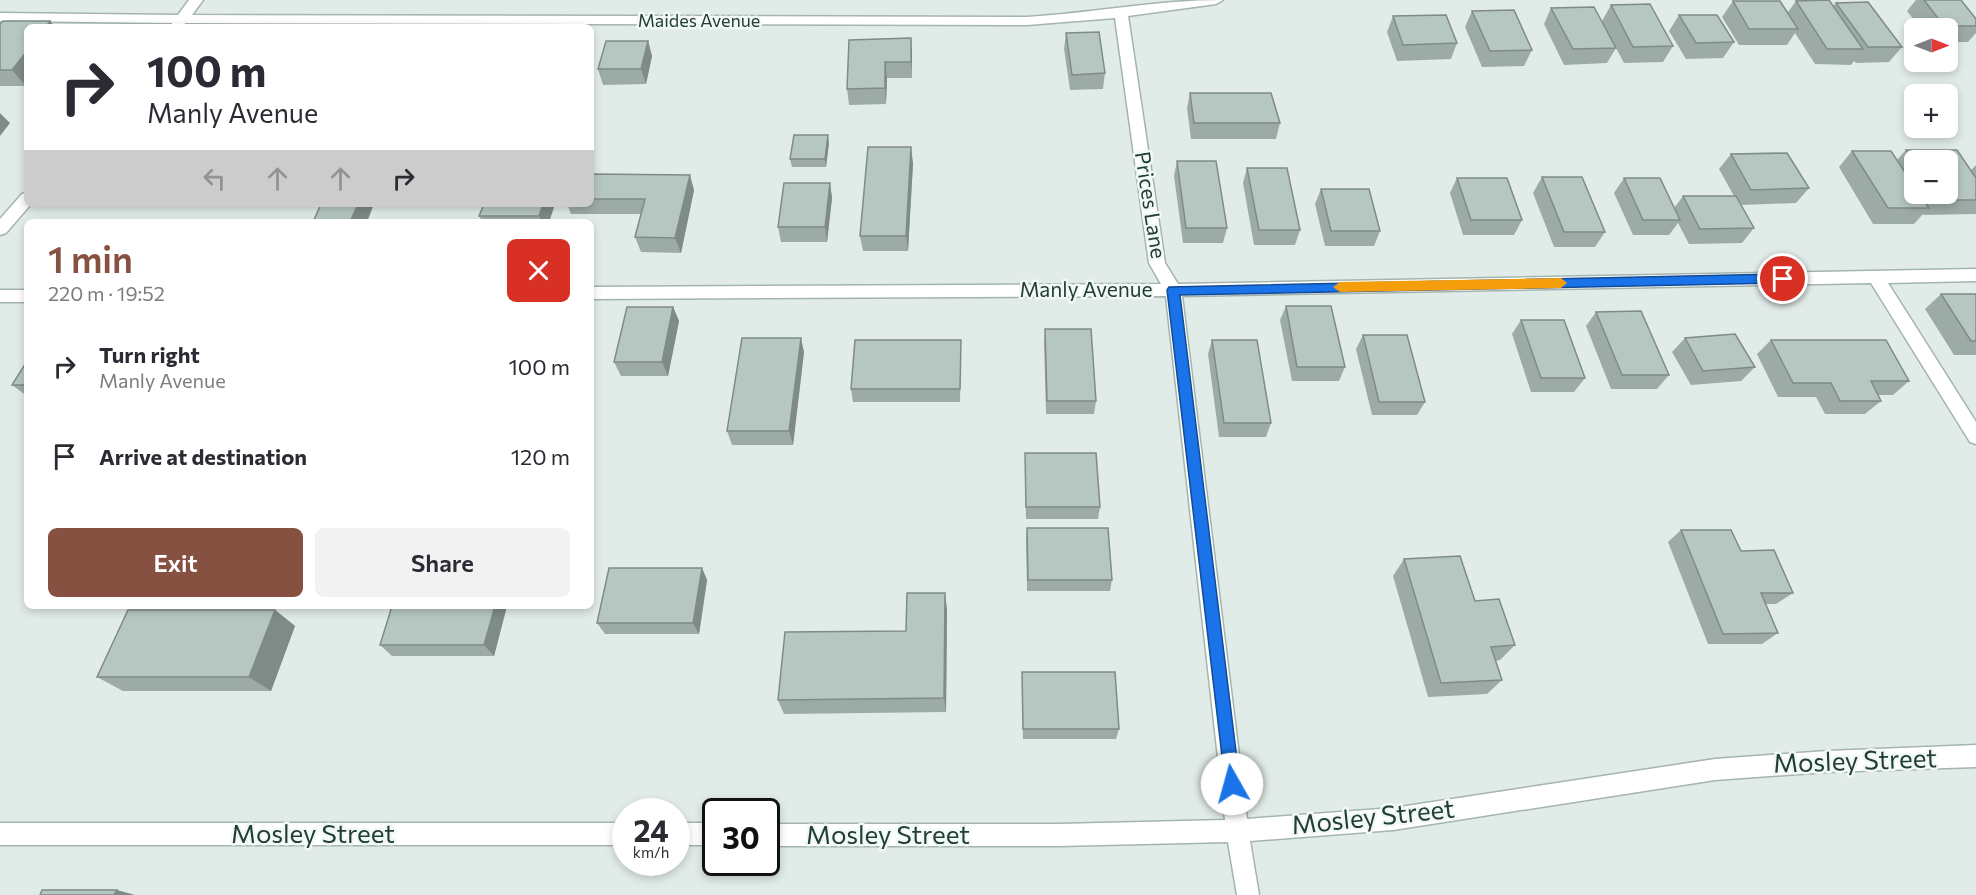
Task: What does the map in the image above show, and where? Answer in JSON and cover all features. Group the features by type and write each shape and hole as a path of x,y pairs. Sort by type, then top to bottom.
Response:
{"street":[{"path":"178,22 196,0"},
{"name":"Maides Avenue","path":"0,17 178,22 1027,21 1216,0"},
{"name":"Prices Lane","path":"1121,12 1157,263 1173,290 1237,831 1248,895"},
{"path":"0,229 24,201"},
{"name":"Manly Avenue","path":"594,293 1173,290 1976,275"},
{"path":"1876,277 1976,437"},
{"path":"0,296 24,296"},
{"name":"Mosley Street","path":"780,835 1118,835 1237,831 1427,814 1677,774 1802,761 1976,756"},
{"name":"Mosley Street","path":"0,834 612,834"}],"building":[{"path":"1829,0 1863,49 1827,49 1796,1"},
{"path":"1924,0 1961,0 1976,19 1976,26 1958,26 1958,18 1938,18"},
{"path":"1733,1 1780,1 1798,29 1749,29"},
{"path":"1868,2 1902,47 1868,47 1836,3"},
{"path":"1650,4 1673,46 1633,47 1611,5"},
{"path":"1594,7 1616,48 1573,49 1551,8"},
{"path":"1514,10 1532,50 1490,51 1472,11"},
{"path":"1446,15 1457,43 1403,45 1393,16"},
{"path":"1679,15 1717,15 1734,42 1696,43"},
{"path":"3,21 50,21 48,24 24,24 24,55 12,70 0,70 0,24"},
{"path":"1099,32 1105,73 1072,75 1066,33"},
{"path":"911,38 911,62 885,62 885,88 847,89 849,40"},
{"path":"606,41 648,41 641,69 598,69"},
{"path":"1190,93 1271,93 1280,123 1194,123"},
{"path":"794,135 828,135 825,159 790,159"},
{"path":"868,147 911,147 906,236 860,236"},
{"path":"1852,151 1891,151 1904,171 1904,204 1926,204 1929,208 1888,208"},
{"path":"1958,151 1976,178 1976,200 1958,200"},
{"path":"1787,153 1809,188 1751,190 1731,154"},
{"path":"1177,161 1216,161 1227,228 1186,228"},
{"path":"1247,168 1287,168 1300,230 1259,230"},
{"path":"594,174 690,175 675,238 635,237 645,199 594,199"},
{"path":"1542,177 1582,177 1605,232 1564,232"},
{"path":"1457,178 1507,178 1522,220 1471,220"},
{"path":"1624,178 1660,178 1680,220 1643,220"},
{"path":"784,183 830,183 825,227 778,227"},
{"path":"1321,189 1369,189 1380,231 1331,231"},
{"path":"1683,196 1736,196 1754,228 1700,229"},
{"path":"320,207 357,207 351,219 314,219"},
{"path":"483,207 542,207 539,216 479,216"},
{"path":"1941,294 1976,294 1976,341 1971,341"},
{"path":"1286,306 1331,306 1345,367 1297,367"},
{"path":"627,307 673,307 662,362 614,362"},
{"path":"1641,311 1669,375 1622,375 1596,312"},
{"path":"1521,320 1564,320 1585,378 1541,378"},
{"path":"1045,329 1091,329 1096,401 1047,401"},
{"path":"1735,334 1755,367 1703,371 1685,338"},
{"path":"1363,335 1407,335 1425,402 1379,402"},
{"path":"742,338 801,338 789,431 727,431"},
{"path":"855,340 961,340 960,389 851,389"},
{"path":"1212,340 1257,340 1271,423 1224,423"},
{"path":"1771,340 1886,340 1909,381 1871,381 1881,401 1840,401 1831,383 1793,383"},
{"path":"24,366 24,385 12,385"},
{"path":"1025,453 1096,453 1100,507 1026,507"},
{"path":"1027,528 1108,528 1112,580 1028,580"},
{"path":"1681,530 1731,530 1741,551 1774,550 1793,593 1761,593 1778,633 1723,634"},
{"path":"1460,556 1475,601 1499,599 1515,645 1491,647 1502,680 1441,683 1404,559"},
{"path":"609,568 702,568 693,623 597,623"},
{"path":"907,593 945,593 944,698 778,700 785,632 906,631"},
{"path":"391,609 494,609 484,645 380,645"},
{"path":"128,610 275,610 249,677 97,677"},
{"path":"1022,672 1115,672 1119,729 1023,729"},
{"path":"42,890 117,890 114,895 40,895"}],"slow traffic":[{"path":"1340,287 1561,283"}],"route":[{"path":"1232,784 1173,290 1783,279"}]}
